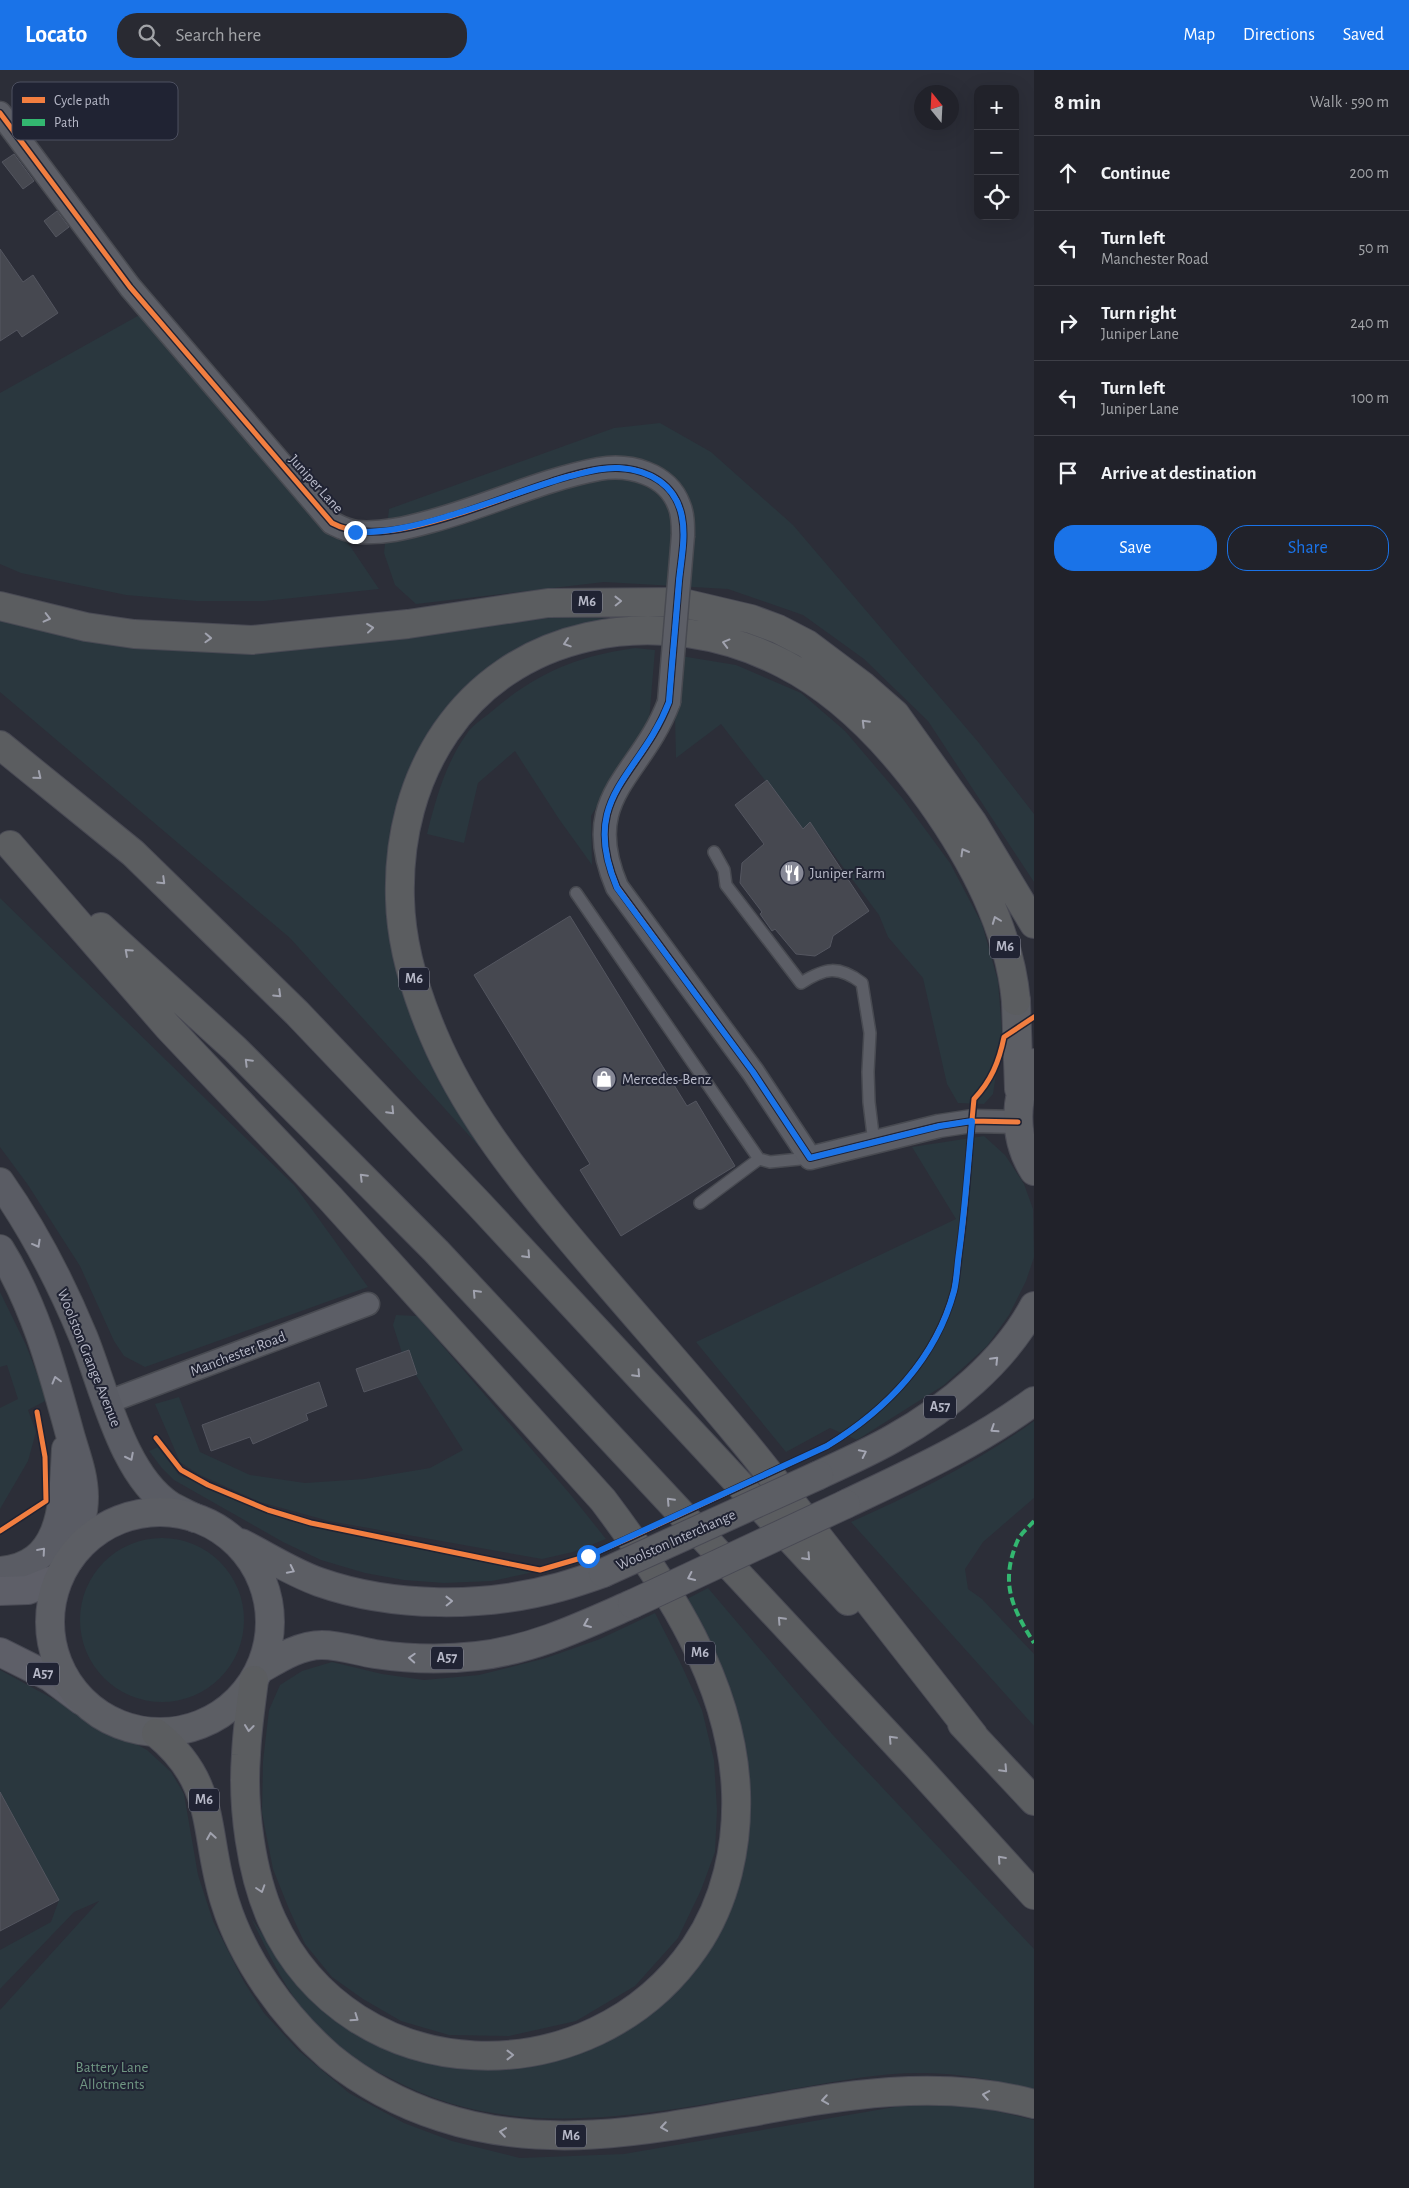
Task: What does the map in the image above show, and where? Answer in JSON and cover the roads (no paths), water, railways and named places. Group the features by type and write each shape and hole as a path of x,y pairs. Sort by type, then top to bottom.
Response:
{"highway":[{"name":"M6","path":"0,606 86,627 134,634 252,640 408,624 548,603 679,602 751,619 778,629 807,644 864,686 895,714 973,823 1034,924"},
{"name":"M6","path":"974,1736 740,1436 600,1276 532,1192 480,1122 452,1076 432,1031 416,985 406,945 400,901 402,852 409,809 434,748 452,722 474,697 502,674 541,652 569,641 603,634 642,630 677,631 741,647 782,663 834,697 863,720 922,790 950,828 987,895 1000,930 1013,975 1018,1028 1018,1111"},
{"name":"M6","path":"0,745 133,853 297,1012 479,1204 1034,1802"},
{"name":"M6","path":"5,840 168,1027 330,1198 603,1500 676,1606 702,1658 719,1702 731,1753 736,1791 735,1836 728,1875 714,1911 696,1946 673,1975 642,2004 605,2026 560,2045 520,2055 476,2055 436,2051 398,2040 358,2021 328,1998 305,1974 287,1949 271,1918 259,1883 250,1848 245,1756 257,1675"},
{"name":"M6","path":"5,840 235,1049 436,1251 916,1765 1034,1895"},
{"path":"1034,1063 1028,1073 1018,1111 1021,1142 1034,1171"},
{"name":"Woolston Interchange","path":"233,1539 252,1562 260,1577 268,1600 270,1623 269,1638 257,1675 243,1694 229,1708 213,1719 196,1727 156,1733 122,1726 106,1719 82,1701 60,1671 51,1643 50,1612 64,1569 84,1542 99,1530 127,1517 143,1513 169,1512 194,1518 214,1526 233,1539 288,1569 318,1582 349,1592 406,1601 455,1601 519,1596 560,1587 603,1573 819,1475 895,1438 944,1405 982,1374 1014,1337 1034,1306"},
{"name":"Woolston Interchange","path":"257,1675 296,1650 322,1645 397,1657 428,1659 477,1656 501,1652 558,1636 632,1604 964,1447 991,1432 1034,1402"},
{"name":"M6","path":"156,1733 181,1756 198,1783 206,1806 219,1884 226,1906 250,1958 270,1990 328,2054 354,2076 389,2096 422,2111 456,2122 493,2130 533,2136 573,2136 612,2134 667,2127 837,2097 889,2093 934,2090 975,2093 1034,2104"}],"main road":[{"name":"Woolston Grange Avenue","path":"0,1182 14,1201 58,1282 82,1335 123,1443 136,1468 170,1505 194,1518"},
{"path":"0,1249 8,1262 40,1333 52,1365 82,1473 84,1498 82,1522 64,1569"},
{"path":"0,1571 24,1565 36,1558 45,1548 56,1529 62,1506 68,1427"},
{"name":"A57","path":"0,1591 28,1590 64,1569"},
{"name":"A57","path":"0,1652 50,1677 82,1701"}],"street":[{"name":"Juniper Lane","path":"0,113 12,129"},
{"name":"Juniper Lane","path":"20,140 130,287 332,523 342,529 355,532 372,532 410,527 554,481 600,469 619,468 650,475 664,483 673,493 679,505 683,535 669,702 661,721 616,789 607,810 603,839 607,865 617,888 753,1072 810,1158"},
{"path":"810,1158 940,1126 1018,1111"},
{"name":"Manchester Road","path":"108,1402 368,1304"}],"lane":[{"path":"714,852 724,870 726,885 801,983 816,973 836,969 852,975 862,983 870,1033 869,1102 874,1143"},
{"path":"576,893 760,1159 770,1162 810,1158"},
{"path":"700,1203 760,1159"}],"place":[{"name":"Juniper Farm","path":"792,873"},
{"name":"Mercedes-Benz","path":"604,1079"}],"park label":[{"name":"Battery Lane Allotments","path":"112,2076"}]}
